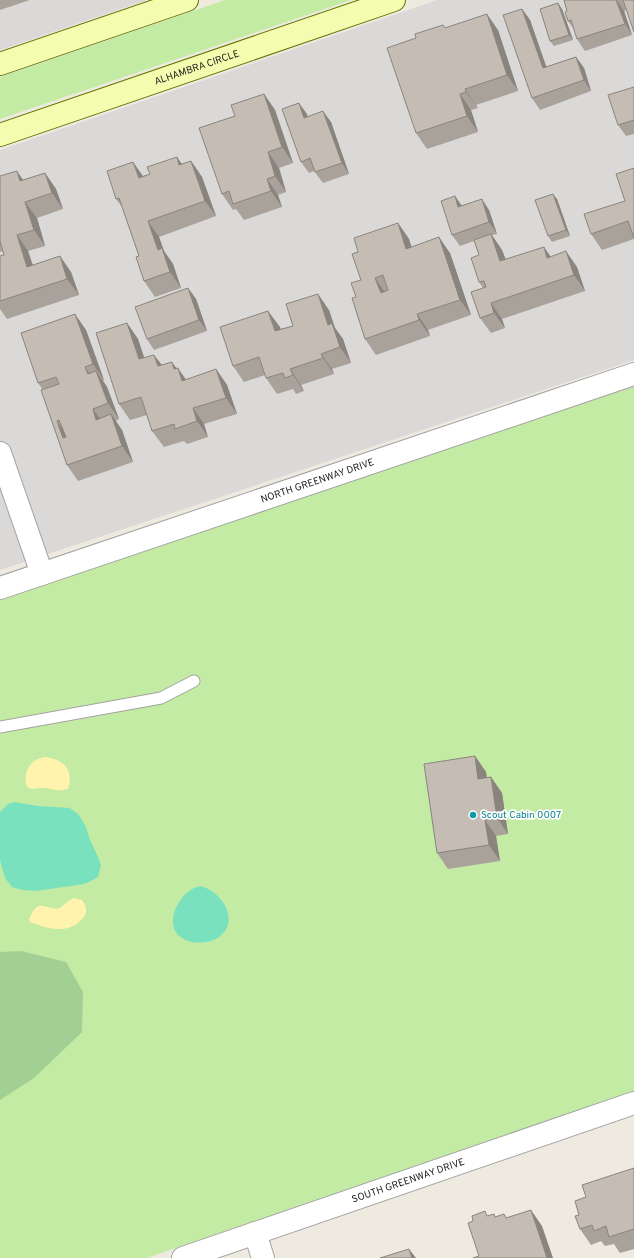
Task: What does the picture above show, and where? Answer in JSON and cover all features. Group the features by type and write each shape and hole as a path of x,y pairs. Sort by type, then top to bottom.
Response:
{"street":[{"path":"0,64 187,0"},
{"name":"ALHAMBRA CIRCLE","path":"0,135 394,0"},
{"name":"NORTH GREENWAY DRIVE","path":"0,588 634,374"},
{"path":"0,453 42,574"},
{"name":"SOUTH GREENWAY DRIVE","path":"183,1258 634,1103"},
{"path":"255,1234 263,1258"}],"lane":[{"path":"0,727 161,698 194,681"}],"shaded area":[{"path":"0,0 147,0 0,50"},
{"path":"437,0 634,0 634,360 0,570 0,150"}],"green space":[{"path":"225,0 351,0 0,119 0,77"},
{"path":"634,387 634,1091 147,1258 0,1258 0,599 207,528"},
{"path":"14,802 38,806 70,808 79,815 86,827 101,865 98,877 84,884 36,891 22,890 12,887 5,878 0,860 0,812 8,804"},
{"path":"201,886 216,894 222,901 229,915 225,930 219,937 208,942 201,943 187,941 181,938 174,928 173,922 179,902 189,891"},
{"path":"21,951 66,962 83,992 82,1032 34,1078 0,1100 0,952"}],"sand":[{"path":"45,757 57,760 66,767 70,776 68,789 58,790 28,788 26,785 26,774 29,767 36,760"},
{"path":"74,898 82,900 86,911 80,922 69,928 57,929 30,922 29,919 32,913 38,907 44,906 58,909"}],"building":[{"path":"564,0 616,0 625,24 577,39 571,20 568,21 565,12 567,11"},
{"path":"623,0 634,0 634,32"},
{"path":"558,3 569,35 550,41 540,9"},
{"path":"522,9 543,68 576,57 584,80 532,98 503,15"},
{"path":"487,14 507,75 465,89 466,92 460,94 467,116 416,133 387,48 416,38 415,34 443,25 445,28"},
{"path":"634,87 634,120 618,125 608,95"},
{"path":"264,94 282,147 268,152 275,176 267,179 271,191 233,204 229,191 222,194 199,128 235,116 231,105"},
{"path":"299,103 304,118 323,111 342,163 315,172 310,158 301,162 282,109"},
{"path":"177,157 179,165 191,161 205,201 148,221 158,250 162,248 170,272 144,281 136,257 139,256 119,198 116,199 107,171 133,162 139,178 150,174 147,167"},
{"path":"634,168 634,238 628,221 591,234 584,214 625,201 616,174"},
{"path":"17,171 20,181 45,173 52,193 25,202 34,230 17,235 27,267 60,256 67,279 0,301 0,256 4,255 0,241 0,176"},
{"path":"553,194 566,230 548,236 535,200"},
{"path":"455,196 458,207 482,199 489,222 452,235 441,201"},
{"path":"398,223 406,249 439,237 460,300 417,314 419,320 365,339 352,298 356,297 351,283 361,280 352,254 358,252 354,238","holes":["383,275 388,290 381,293 375,278"]},
{"path":"491,234 500,261 544,247 547,258 566,251 574,275 491,303 494,313 480,318 471,292 486,287 484,281 479,282 471,258 479,255 474,240"},
{"path":"188,288 199,320 147,339 135,307"},
{"path":"318,294 328,325 332,323 340,347 321,354 323,358 290,369 293,375 285,378 283,373 266,378 259,357 233,366 220,327 268,311 275,331 293,326 286,304"},
{"path":"75,314 93,364 85,367 88,374 96,371 108,403 93,409 96,420 111,414 122,446 67,465 41,390 59,384 56,377 38,383 21,333","holes":["59,420 66,437 63,438 57,421"]},
{"path":"127,323 139,359 154,355 158,366 172,362 174,369 178,368 182,381 216,369 226,398 193,408 197,421 175,429 174,424 152,431 141,397 119,404 96,333"},
{"name":"Scout Cabin 0007","path":"475,756 478,779 491,777 497,818 485,820 489,845 437,853 424,764"},
{"path":"634,1168 634,1229 609,1237 606,1226 594,1231 592,1225 580,1229 575,1216 579,1215 575,1201 586,1197 582,1185"},
{"path":"531,1210 547,1258 473,1258 479,1256 468,1223 473,1221 472,1216 485,1211 487,1216 494,1214 495,1217 504,1214 506,1218"},
{"path":"409,1249 412,1258 380,1258"}],"place":[{"name":"Scout Cabin 0007","path":"473,815"}]}
